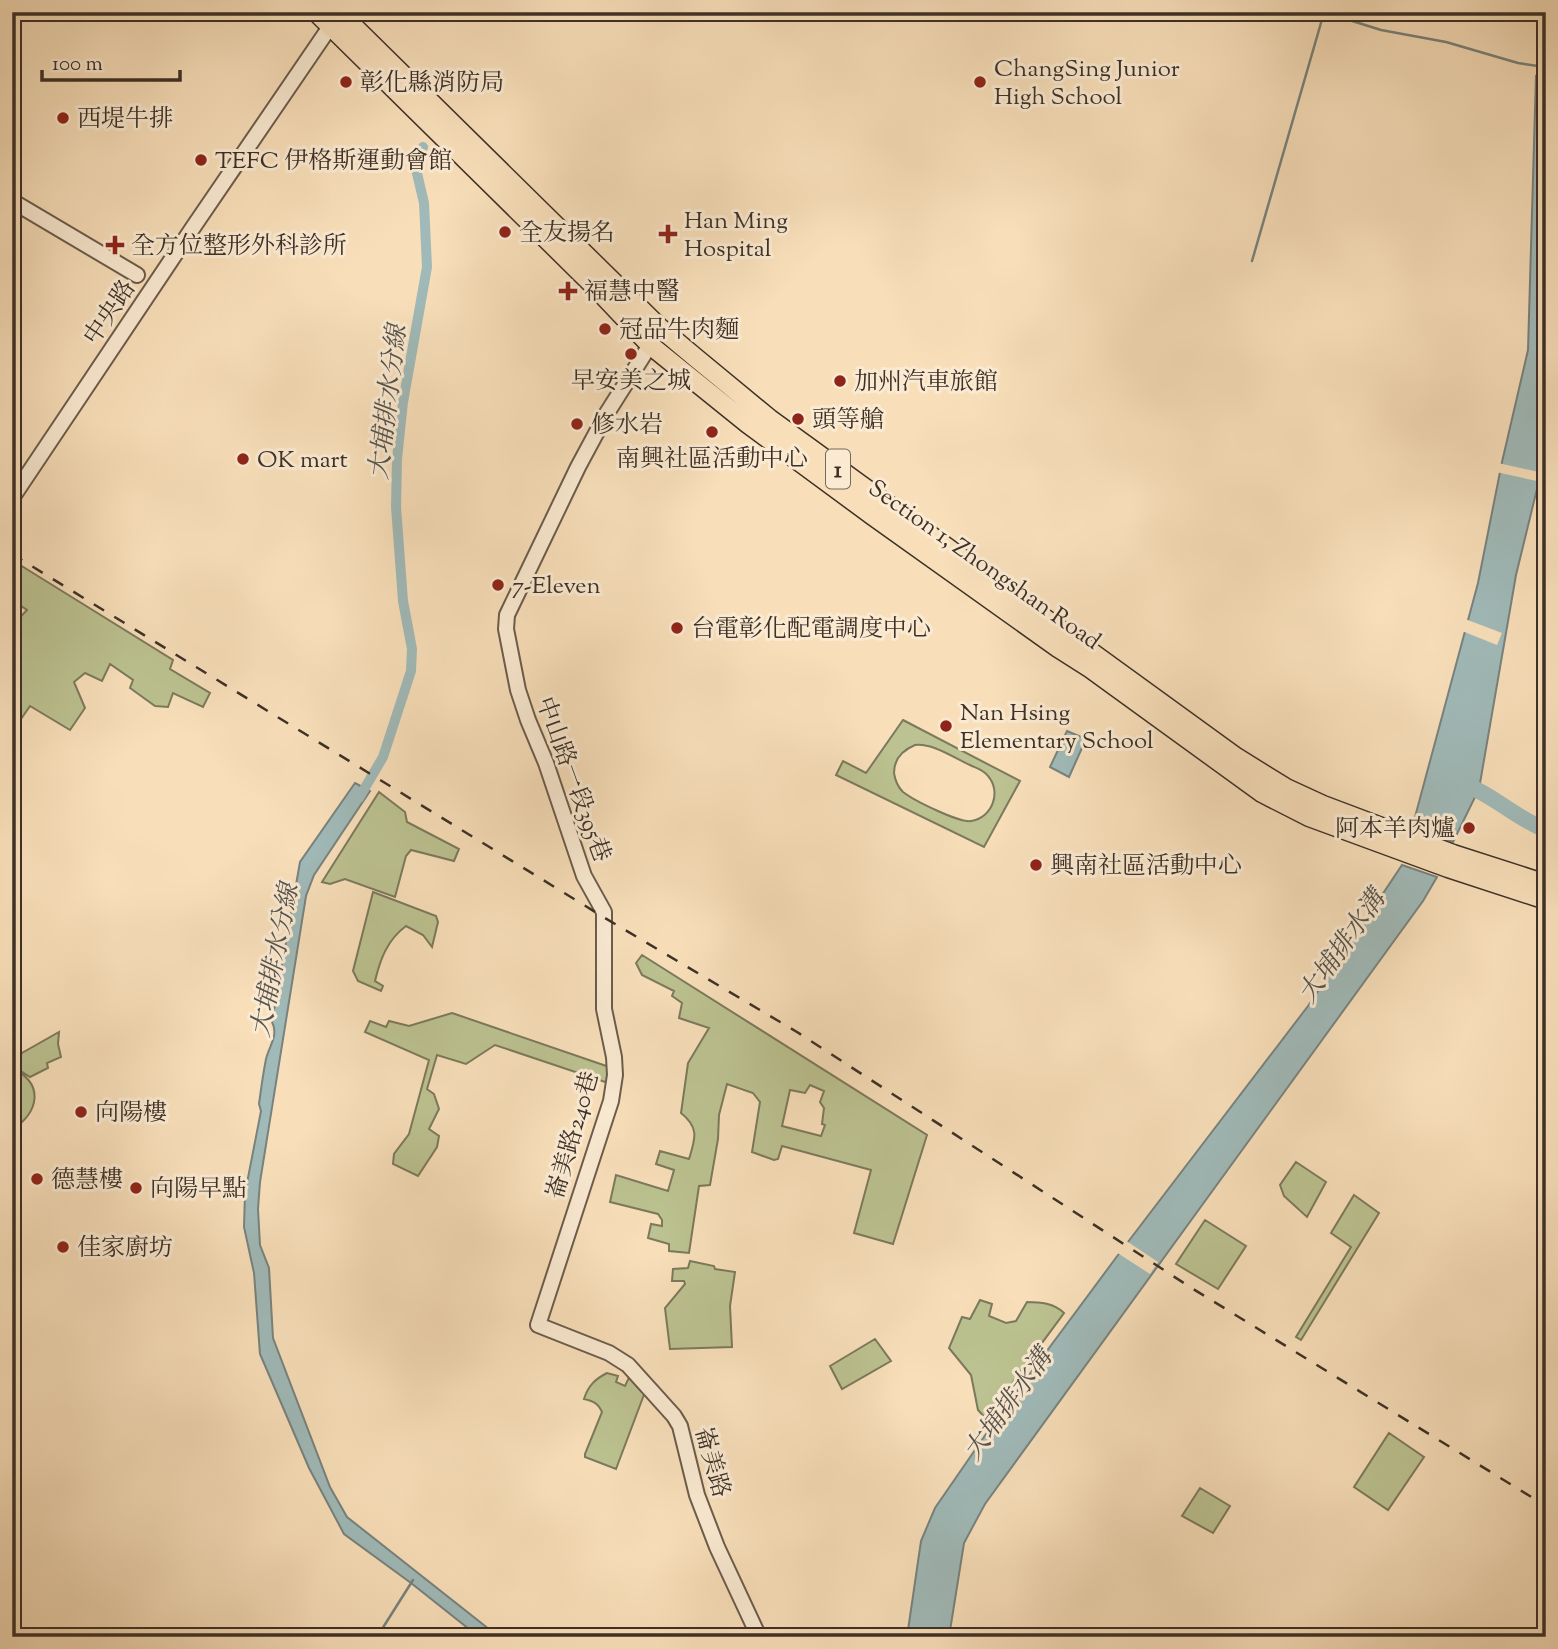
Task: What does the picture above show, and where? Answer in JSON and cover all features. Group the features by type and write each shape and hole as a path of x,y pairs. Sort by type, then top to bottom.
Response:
{"main road":[{"name":"Section 1, Zhongshan Road","path":"316,12 336,17 659,327 770,419 1236,757 1286,788 1399,842"},
{"name":"Section 1, Zhongshan Road","path":"336,17 650,345 769,440 1254,787 1309,817 1399,842 1546,900"},
{"name":"Section 1, Zhongshan Road","path":"1450,861 1546,884"}],"street":[{"name":"中央路","path":"12,498 336,17"},
{"path":"12,201 136,275"},
{"name":"中山路一段395巷","path":"604,954 604,912 584,876 546,763 527,720 508,645 507,615 578,467 607,413 650,345"},
{"name":"崙美路240巷","path":"537,1325 611,1101 615,1075 604,1009 604,954"},
{"name":"崙美路","path":"537,1325 609,1353 628,1365 674,1416 680,1426 697,1495 717,1547 759,1637"}],"green space":[{"path":"12,560 173,660 170,669 210,693 203,707 173,693 168,707 155,706 130,688 133,680 110,664 102,681 85,673 74,682 85,708 70,730 30,706 12,732 12,626 27,610 12,600"},
{"path":"903,720 1020,781 984,847 836,775 843,761 866,773","holes":["922,745 943,752 986,774 992,782 994,796 993,803 984,815 965,821 926,805 901,790 894,773 897,759 911,747"]},
{"path":"379,792 405,812 407,822 459,849 454,861 411,850 406,856 395,897 345,879 330,884 322,882"},
{"path":"373,892 436,916 438,922 432,947 423,935 406,926 389,944 375,981 383,986 381,991 358,981 353,971"},
{"path":"642,955 927,1135 893,1244 854,1233 871,1170 782,1146 778,1159 774,1160 752,1152 760,1102 753,1093 727,1084 719,1115 710,1185 699,1186 689,1253 669,1251 669,1244 648,1238 651,1224 662,1226 658,1214 610,1202 616,1175 668,1191 674,1170 656,1164 660,1151 689,1159 694,1134 691,1124 681,1113 688,1063 709,1028 679,1018 682,1003 672,996 674,991 642,975 636,963","holes":["810,1085 824,1091 820,1102 824,1108 822,1124 825,1125 821,1136 782,1126 790,1090 805,1093"]},
{"path":"452,1013 618,1070 614,1085 495,1045 466,1064 437,1055 427,1089 434,1094 439,1109 429,1129 439,1136 437,1147 418,1176 393,1164 394,1154 409,1134 429,1060 365,1032 370,1021 386,1027 389,1021 409,1026"},
{"path":"59,1032 61,1057 47,1063 48,1068 30,1077 13,1066 22,1053"},
{"path":"12,1068 30,1082 34,1098 28,1115 12,1130"},
{"path":"1296,1162 1326,1182 1307,1217 1284,1196 1280,1185"},
{"path":"1354,1195 1379,1213 1301,1340 1296,1337 1351,1247 1331,1233"},
{"path":"1205,1220 1246,1246 1218,1289 1176,1264"},
{"path":"690,1261 735,1272 730,1306 732,1347 670,1349 665,1308 685,1284 684,1281 672,1281 673,1269 688,1268"},
{"path":"980,1300 992,1304 989,1316 1006,1323 1016,1321 1027,1302 1051,1305 1064,1313 986,1419 978,1410 971,1375 949,1348 962,1317 970,1319"},
{"path":"875,1339 891,1361 842,1389 830,1366"},
{"path":"634,1367 648,1384 616,1469 585,1457 602,1412 595,1403 584,1399 592,1383 607,1373 618,1376 616,1382 625,1386"},
{"path":"1389,1433 1424,1457 1388,1510 1354,1487"},
{"path":"1200,1488 1230,1506 1213,1533 1182,1516"}],"water":[{"path":"1536,76 1546,78 1546,452 1516,575 1479,789 1453,842 1412,828 1478,583 1528,350"},
{"path":"1067,731 1086,739 1069,777 1050,767"},
{"path":"355,783 370,791 314,875 306,896 260,1182 260,1245 269,1268 273,1338 330,1487 347,1517 499,1637 479,1637 344,1534 309,1468 260,1354 254,1273 244,1227 245,1193 261,1111 259,1104 264,1070 274,1036 272,1022 300,862"},
{"path":"1402,865 1437,877 1423,901 985,1504 964,1543 949,1637 907,1637 921,1541 935,1508 995,1421 1118,1255 1308,1006"}],"pier":[{"path":"1498,463 1539,472 1537,481 1496,472"},
{"path":"1465,619 1502,633 1497,645 1462,631"},
{"path":"1125,1240 1158,1262 1150,1274 1116,1252"}],"waterway":[{"path":"1252,261 1323,16 1330,14 1381,30 1446,42 1518,63 1538,66"},
{"name":"大埔排水分線","path":"359,798 383,757 411,671 412,649 403,601 396,507 397,459 403,402 427,267 424,203 416,169 423,147"},
{"path":"1460,783 1483,793 1546,830"},
{"path":"377,1637 413,1580"},
{"path":"233,1633 242,1637"}],"railway":[{"path":"12,554 605,918 797,1032 1190,1287 1546,1506"}],"place":[{"name":"彰化縣消防局","path":"346,82"},
{"name":"ChangSing Junior High School","path":"980,82"},
{"name":"西堤牛排","path":"63,118"},
{"name":"TEFC 伊格斯運動會館","path":"201,160"},
{"name":"全友揚名","path":"505,232"},
{"name":"Han Ming Hospital","path":"668,234"},
{"name":"全方位整形外科診所","path":"115,245"},
{"name":"福慧中醫","path":"568,291"},
{"name":"冠品牛肉麵","path":"605,329"},
{"name":"早安美之城","path":"631,354"},
{"name":"加州汽車旅館","path":"840,381"},
{"name":"頭等艙","path":"798,419"},
{"name":"修水岩","path":"577,424"},
{"name":"南興社區活動中心","path":"712,432"},
{"name":"OK mart","path":"243,459"},
{"name":"7-Eleven","path":"498,585"},
{"name":"台電彰化配電調度中心","path":"677,628"},
{"name":"Nan Hsing Elementary School","path":"946,726"},
{"name":"阿本羊肉爐","path":"1469,828"},
{"name":"興南社區活動中心","path":"1036,865"},
{"name":"向陽樓","path":"81,1112"},
{"name":"德慧樓","path":"37,1179"},
{"name":"向陽早點","path":"136,1188"},
{"name":"佳家廚坊","path":"63,1247"}],"water label":[{"name":"大埔排水溝","path":"1341,946"},
{"name":"大埔排水溝","path":"1007,1404"}]}
